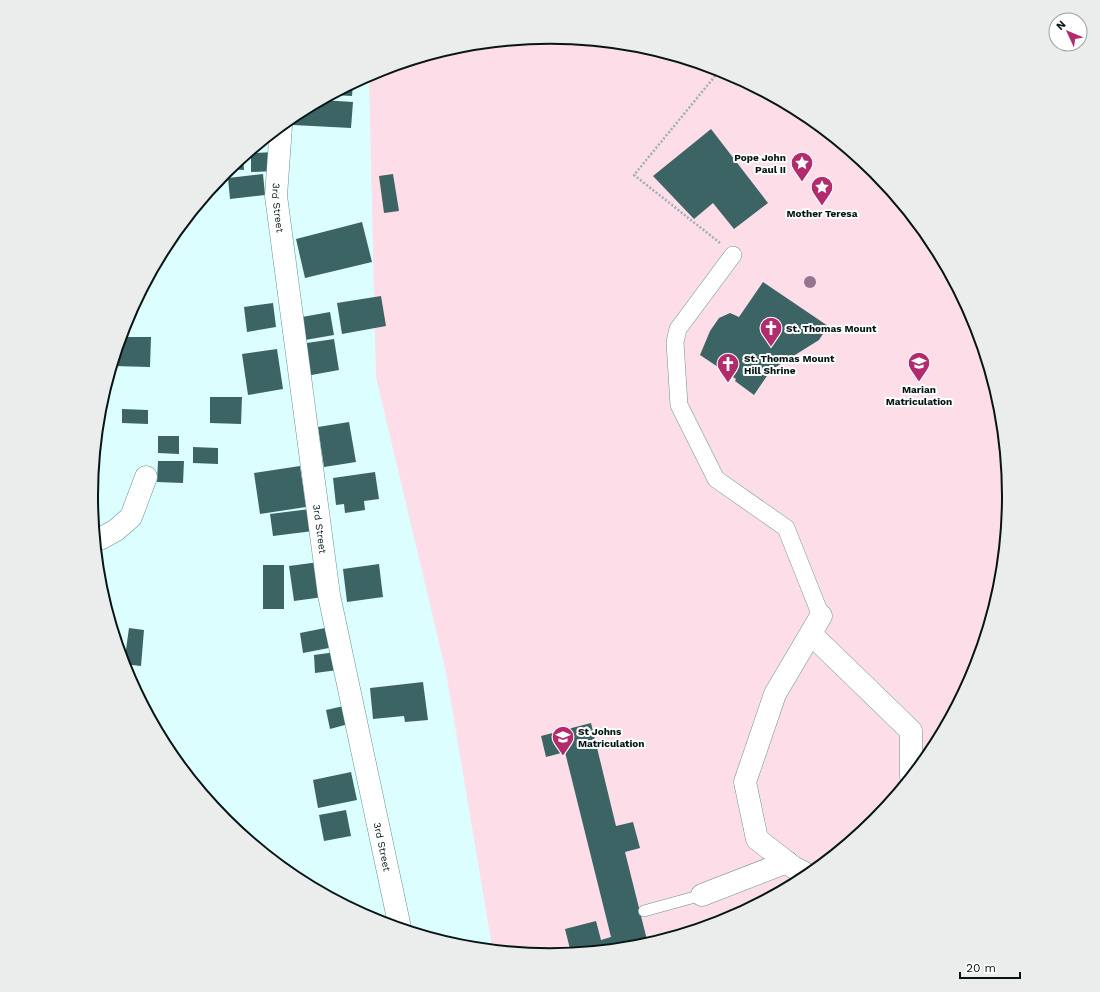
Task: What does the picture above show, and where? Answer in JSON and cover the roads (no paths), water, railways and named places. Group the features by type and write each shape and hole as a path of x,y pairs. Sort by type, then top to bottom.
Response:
{"street":[{"name":"3rd Street","path":"280,133 276,196 329,595 399,922"},
{"path":"733,255 678,329 675,342 679,405 716,480 786,528 816,625 911,731 912,767"},
{"path":"100,538 116,530 131,517 146,477"},
{"path":"802,871 786,862 757,839 745,782 775,694 816,625"},
{"path":"702,895 786,862"}],"lane":[{"path":"644,911 702,895"}],"place":[{"name":"Pope John Paul II","path":"802,182"},
{"name":"Mother Teresa","path":"822,206"},
{"name":"St. Thomas Mount","path":"771,348"},
{"name":"Marian Matriculation","path":"919,382"},
{"name":"St. Thomas Mount Hill Shrine","path":"728,384"},
{"name":"St Johns Matriculation","path":"563,756"}]}
